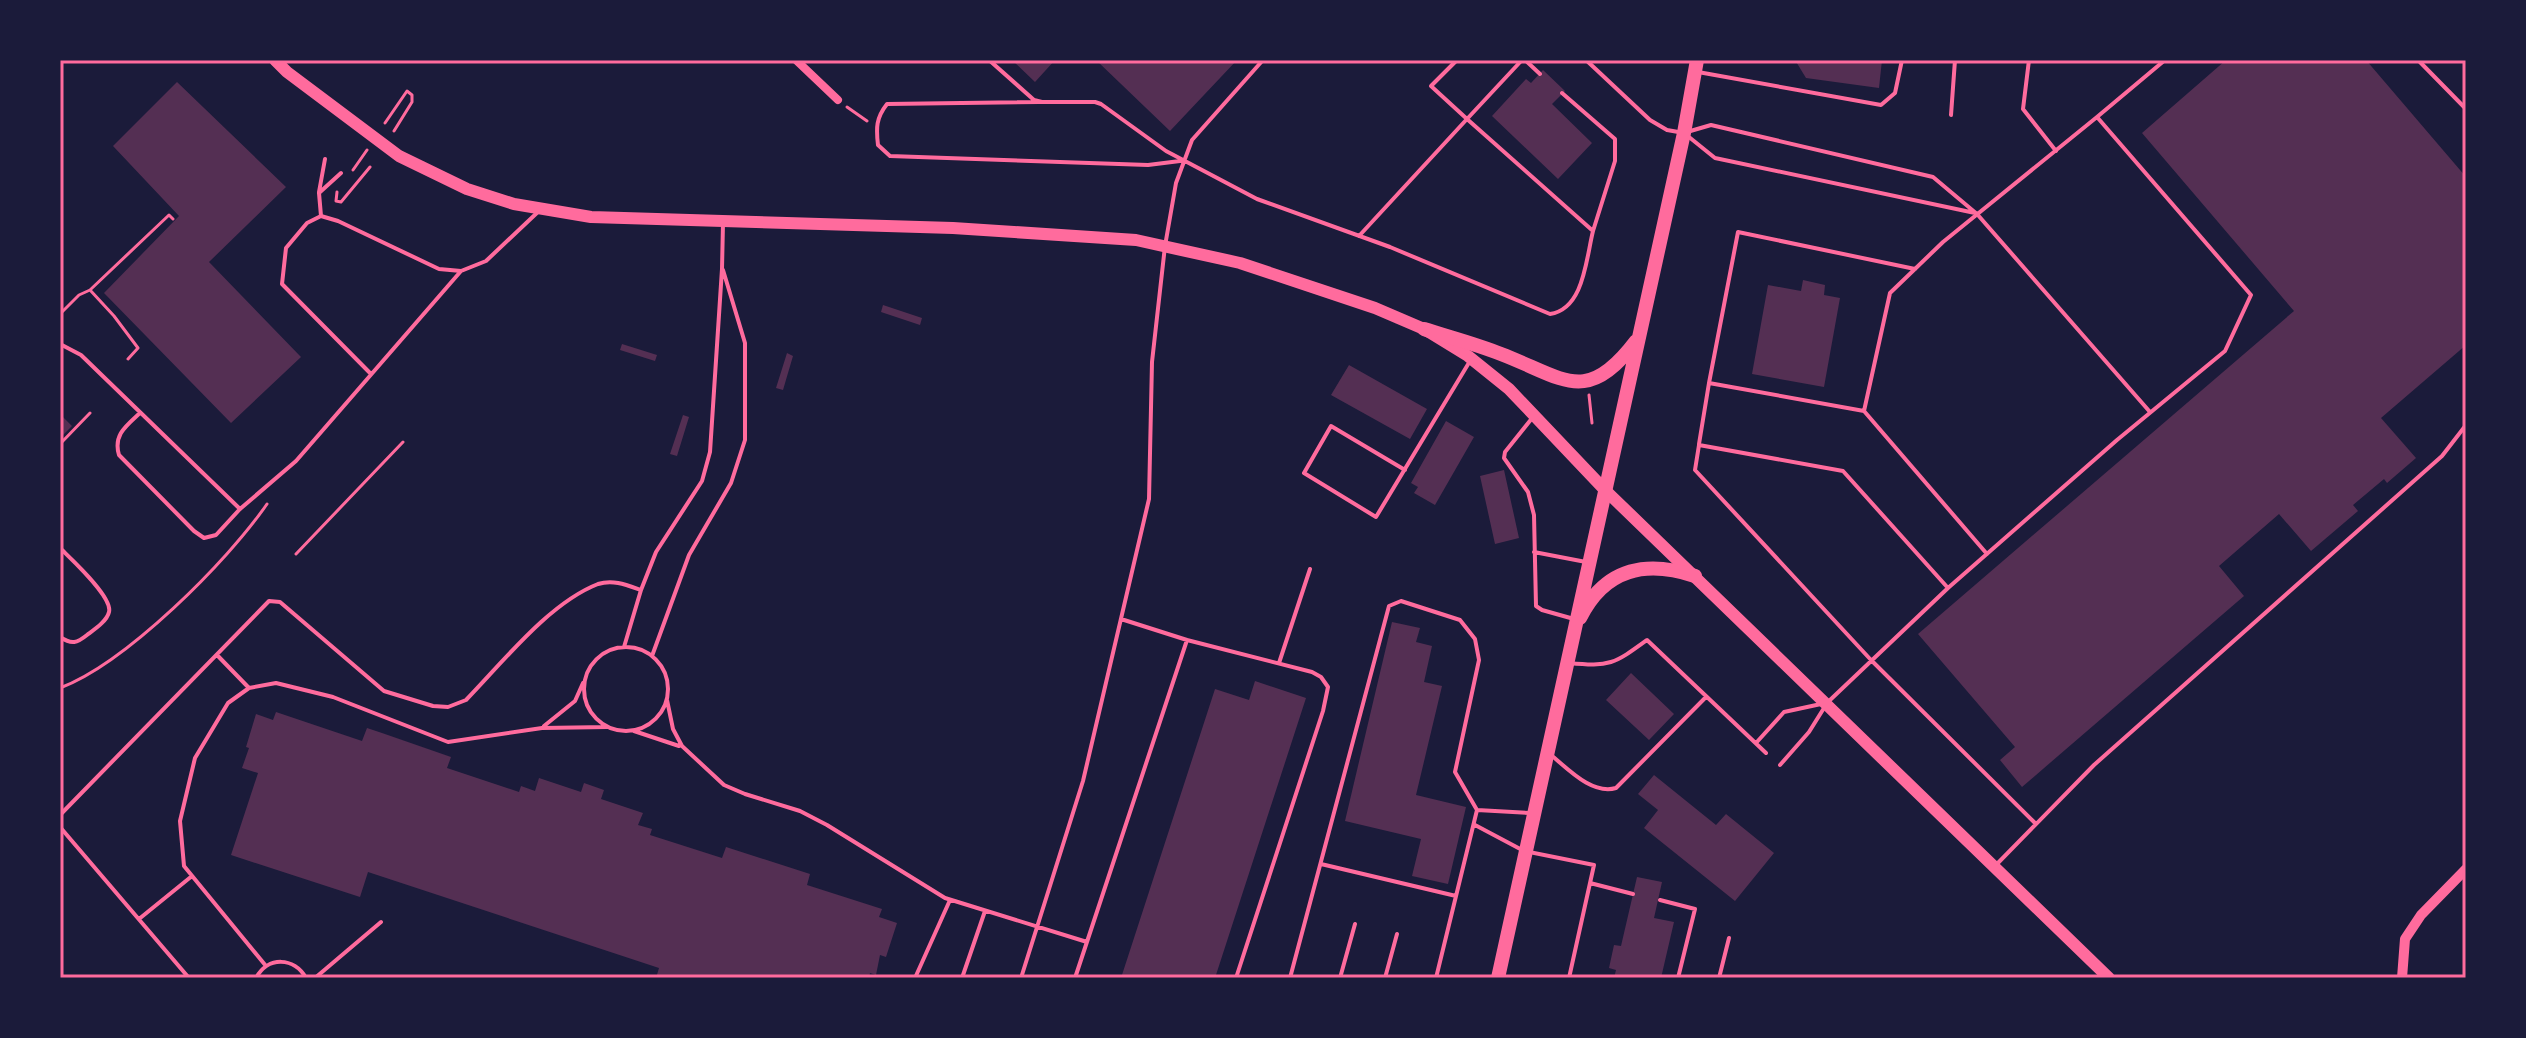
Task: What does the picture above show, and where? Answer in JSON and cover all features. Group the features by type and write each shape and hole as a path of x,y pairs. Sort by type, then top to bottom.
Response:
{"highway":[{"path":"1498,978 1684,133 1696,66"},
{"path":"1424,329 1575,383 1597,378 1610,371 1639,338"},
{"path":"1575,626 1598,593 1624,573 1663,567 1695,576"}],"main road":[{"path":"275,60 399,156 467,189 514,204 591,217 953,228 1136,240 1240,263 1361,303 1424,329 1472,359 1509,389 1605,490 2109,978"}],"street":[{"path":"796,60 838,100"},
{"path":"2402,978 2405,939 2421,915 2466,869"}],"lane":[{"path":"989,60 1023,93 1042,102"},
{"path":"1021,978 1083,781 1149,499 1152,362 1170,208 1182,161 1200,128 1263,60"},
{"path":"1457,60 1431,86 1593,231"},
{"path":"1359,236 1523,60 1540,74"},
{"path":"1586,60 1650,120 1667,130 1684,133 1711,125 1933,177 1977,214 2150,412"},
{"path":"1696,66 1881,105 1895,93 1902,60"},
{"path":"1951,115 1955,60"},
{"path":"2029,60 2023,109 2056,151"},
{"path":"1864,411 1890,293 1977,214 2165,60"},
{"path":"2418,60 2466,109"},
{"path":"1182,161 1148,165 890,156 878,145 876,127 879,114 887,104 1095,102 1182,161 1257,199 1359,236 1550,314 1564,310 1575,298 1615,161 1615,139 1562,93"},
{"path":"1780,765 1809,732 1827,702 1948,588 2150,412 2225,351 2251,295 2097,117"},
{"path":"1684,133 1715,158 1977,214"},
{"path":"321,216 319,193 325,159"},
{"path":"319,193 341,173"},
{"path":"371,374 282,284 286,248 307,223 321,216 338,221 439,269 461,271 486,261 542,208"},
{"path":"624,647 656,552 702,481 710,452 723,221"},
{"path":"1915,269 1738,232 1695,470 1871,660 2035,823"},
{"path":"652,656 689,555 731,483 745,440 745,343 722,269"},
{"path":"140,413 121,430 116,444 119,455 194,531 204,538 216,535 240,509 296,461 461,271"},
{"path":"60,344 81,355 240,509"},
{"path":"1405,470 1331,426 1304,473 1376,517 1405,470 1472,359"},
{"path":"1709,383 1864,411 1987,554"},
{"path":"1534,416 1505,452 1504,458 1528,492 1534,515 1536,606 1575,626"},
{"path":"1994,868 2094,765 2442,456 2466,425"},
{"path":"1699,445 1843,471 1948,588"},
{"path":"60,548 108,600 109,611 103,622 78,643 69,643 60,637"},
{"path":"1534,552 1588,563"},
{"path":"1279,663 1310,569"},
{"path":"60,815 269,601 280,602 384,691 433,706 448,707 466,700 551,612 600,583 617,582 641,590"},
{"path":"1290,978 1367,696 1382,629 1389,606 1401,601 1460,620 1475,639 1479,660 1455,772 1477,810 1436,978"},
{"path":"1120,619 1187,640 1312,672 1321,677 1328,687 1323,711 1236,978"},
{"path":"1075,978 1187,640"},
{"path":"1566,663 1595,666 1613,663 1647,640 1766,753"},
{"path":"542,728 575,701 594,661 605,652 633,647 652,656 665,672 669,686 661,713 652,723 632,731"},
{"path":"216,655 249,688"},
{"path":"587,673 585,700 591,713 607,727"},
{"path":"266,966 184,866 180,821 195,758 228,703 249,688 276,683 333,697 448,742 542,728 607,727 682,746"},
{"path":"1546,752 1596,788 1616,788 1706,697"},
{"path":"667,700 673,729 682,746 724,785 800,811 950,900 1087,942"},
{"path":"1756,744 1784,712 1827,702"},
{"path":"1477,810 1533,814"},
{"path":"1474,825 1524,851 1594,865 1569,978"},
{"path":"60,827 189,978"},
{"path":"1321,864 1456,896"},
{"path":"139,919 192,876"},
{"path":"1590,883 1633,894"},
{"path":"915,978 950,900"},
{"path":"1660,900 1695,909 1678,978"},
{"path":"962,978 985,911"},
{"path":"315,978 381,922"},
{"path":"1340,978 1355,924"},
{"path":"1385,978 1397,934"},
{"path":"1719,978 1729,938"},
{"path":"256,978 266,966 283,961 299,968 306,978"}],"path":[{"path":"838,100 876,127"},
{"path":"394,131 398,125"},
{"path":"363,176 370,167"},
{"path":"60,314 79,295 90,290 169,215 173,219"},
{"path":"90,290 138,348 128,359"},
{"path":"1589,395 1592,423"},
{"path":"60,444 90,413"},
{"path":"296,554 403,442"},
{"path":"60,687 73,683 106,662 158,622 248,531 272,496"}],"building":[{"path":"1012,60 1055,60 1035,82"},
{"path":"1096,60 1237,60 1170,131"},
{"path":"1795,60 1882,60 1879,88 1806,78"},
{"path":"2226,60 2366,60 2466,177 2466,345 2381,418 2416,458 2387,483 2384,479 2353,505 2358,511 2311,551 2279,514 2219,566 2244,596 2022,787 2000,760 2015,747 1918,634 2294,311 2142,133"},
{"path":"1543,70 1565,91 1552,104 1592,143 1558,179 1492,116 1526,79 1531,83"},
{"path":"177,82 286,187 209,262 301,357 231,423 104,293 179,216 113,146"},
{"path":"1803,280 1825,285 1824,295 1840,298 1824,387 1752,374 1768,285 1801,291"},
{"path":"883,305 922,318 920,325 881,312"},
{"path":"622,344 657,355 655,361 620,350"},
{"path":"787,353 793,356 783,390 776,388"},
{"path":"1349,365 1427,409 1410,439 1331,395"},
{"path":"60,414 72,426 60,438"},
{"path":"683,415 689,417 677,456 670,454"},
{"path":"1446,421 1474,437 1435,505 1414,493 1418,487 1411,483"},
{"path":"1504,470 1519,538 1495,544 1480,476"},
{"path":"1392,622 1420,628 1416,642 1432,646 1424,682 1442,686 1416,795 1466,807 1448,884 1412,876 1421,839 1345,821"},
{"path":"1631,673 1674,714 1649,740 1606,700"},
{"path":"1255,681 1306,698 1215,978 1121,978 1215,689 1249,700"},
{"path":"276,712 362,741 367,728 451,757 447,768 519,792 521,786 535,791 539,778 581,792 584,783 604,790 601,799 643,813 638,825 652,829 650,835 722,858 726,847 810,874 807,885 882,909 879,917 897,923 886,957 880,955 876,975 870,973 869,978 656,978 659,968 368,872 360,897 231,855 258,773 242,768 256,714 273,720"},
{"path":"1654,775 1716,825 1726,814 1774,853 1735,901 1644,828 1658,810 1638,794"},
{"path":"1637,877 1662,882 1654,918 1674,922 1661,978 1614,978 1616,970 1609,968 1614,945 1621,946"}]}
